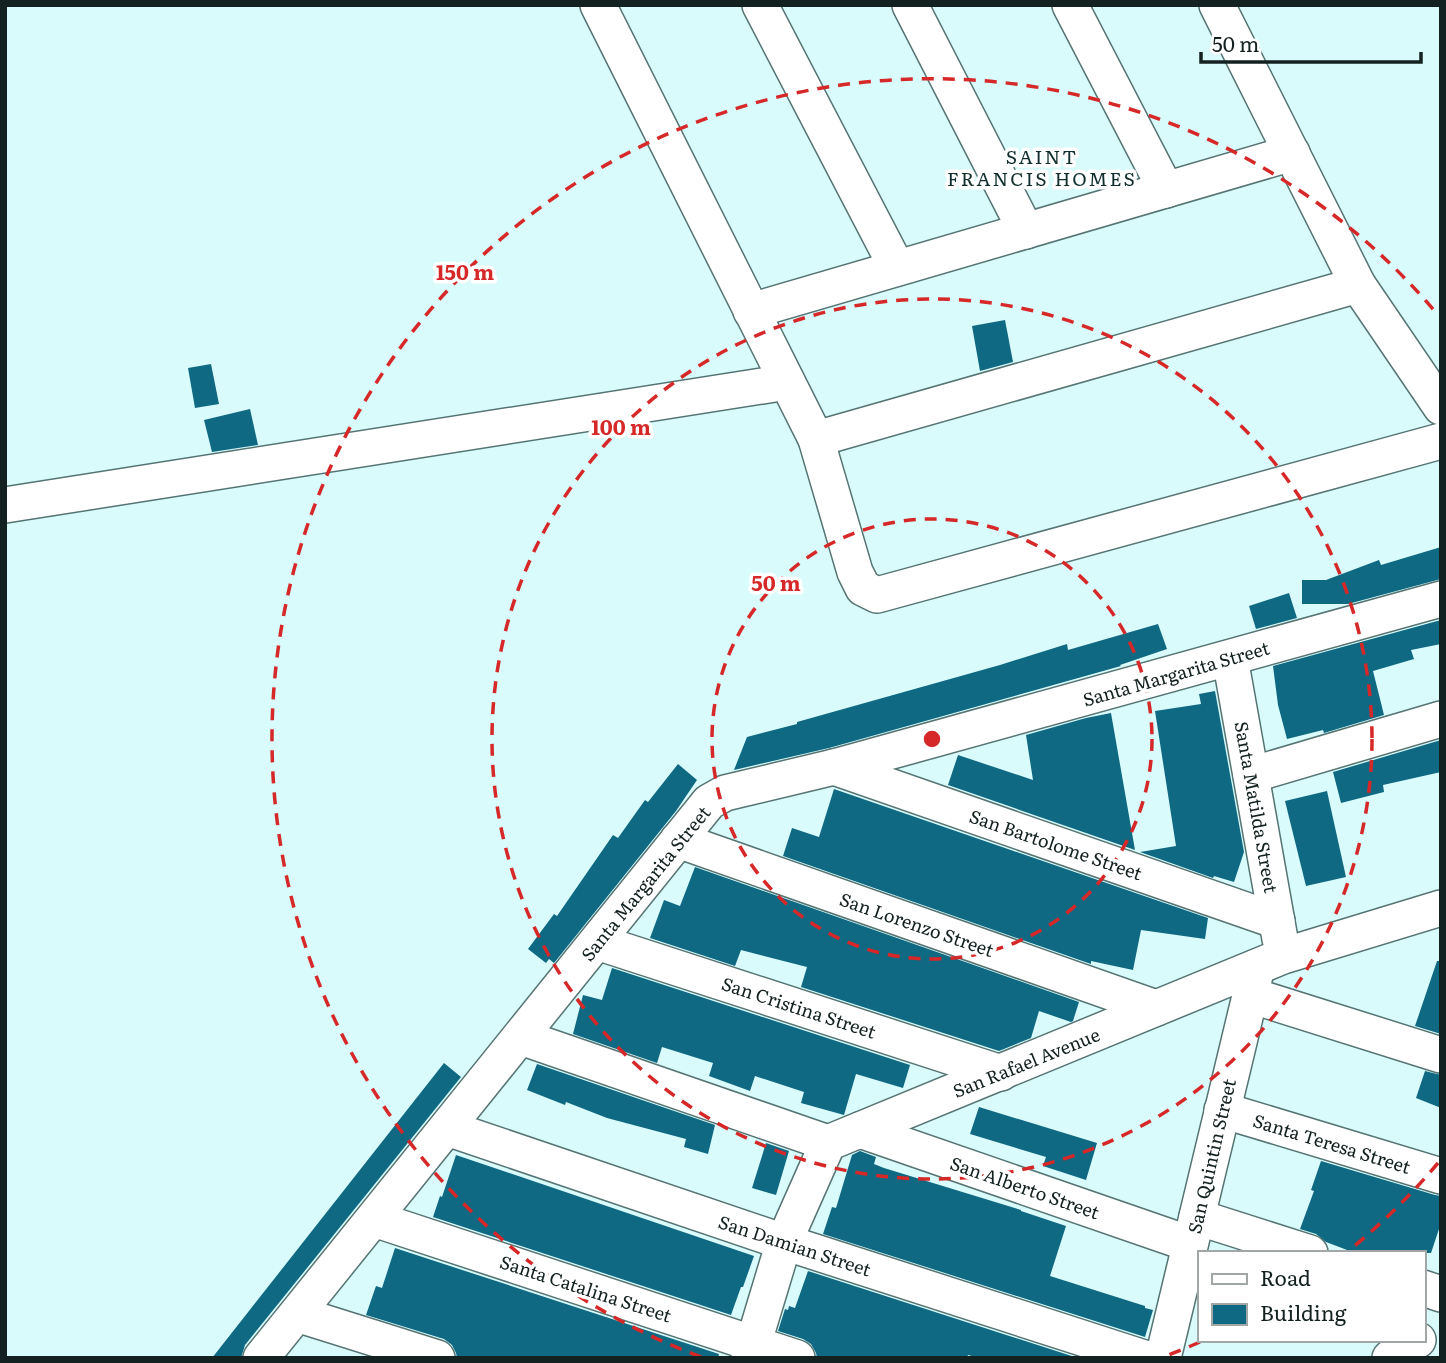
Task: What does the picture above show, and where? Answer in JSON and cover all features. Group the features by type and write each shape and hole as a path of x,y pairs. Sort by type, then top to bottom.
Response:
{"street":[{"path":"598,5 816,439 855,572 863,589 877,595 1441,440"},
{"path":"760,5 897,268"},
{"path":"910,5 1026,231"},
{"path":"1070,5 1166,190"},
{"path":"1217,5 1358,285 1441,407"},
{"path":"751,311 1292,153"},
{"path":"816,439 1358,285"},
{"path":"5,505 787,382"},
{"name":"Santa Margarita Street","path":"261,1358 709,802 725,793 834,767 1441,599"},
{"name":"Santa Matilda Street","path":"1230,657 1277,921 1263,973"},
{"path":"1251,775 1441,719"},
{"name":"San Bartolome Street","path":"834,767 1277,921"},
{"name":"San Lorenzo Street","path":"678,840 1156,1009"},
{"name":"San Rafael Avenue","path":"844,1137 1156,1009 1434,914"},
{"name":"San Cristina Street","path":"597,942 1001,1073"},
{"path":"1263,973 1441,1055"},
{"name":"San Quintin Street","path":"1163,1358 1222,1110 1263,973"},
{"name":"San Alberto Street","path":"521,1037 844,1137 1194,1231 1299,1251"},
{"name":"Santa Teresa Street","path":"1222,1110 1441,1176"},
{"name":"San Damian Street","path":"447,1128 784,1242 1144,1358"},
{"path":"752,1351 784,1242 844,1137"},
{"name":"Santa Catalina Street","path":"374,1219 752,1351 797,1358"},
{"path":"297,1314 437,1358"},
{"path":"1425,1336 1441,1326"},
{"path":"1390,1358 1415,1342"}],"building":[{"path":"1005,320 1013,362 980,371 972,326"},
{"path":"211,364 219,404 195,408 188,368"},
{"path":"250,409 258,445 212,452 204,420"},
{"path":"1441,547 1441,579 1348,604 1302,604 1302,580 1326,580 1379,560 1381,565"},
{"path":"1289,593 1297,618 1256,629 1249,606"},
{"path":"1441,620 1441,644 1411,650 1414,659 1373,671 1384,715 1324,733 1323,730 1287,739 1278,705 1273,666"},
{"path":"1158,624 1167,649 1121,666 829,748 734,770 747,737 1067,644 1068,650"},
{"path":"1215,691 1244,852 1234,882 1214,876 1213,878 1140,852 1176,846 1155,711 1201,704 1199,694"},
{"path":"1111,713 1135,850 948,785 958,755 1033,780 1026,735"},
{"path":"1441,740 1441,772 1383,785 1384,792 1341,803 1333,772"},
{"path":"678,764 697,780 676,811 554,963 549,959 546,963 528,949 554,914 557,916 613,835 618,838 645,800 648,802"},
{"path":"834,789 1208,918 1205,939 1141,930 1133,970 1091,961 1091,964 783,856 792,828 819,837"},
{"path":"1327,791 1346,877 1306,886 1285,801"},
{"path":"695,867 1079,1002 1073,1021 1039,1011 1031,1038 999,1051 801,987 807,967 741,950 735,966 650,938 664,900 680,906"},
{"path":"1437,961 1441,961 1441,1034 1415,1026"},
{"path":"612,968 910,1065 903,1088 856,1074 844,1115 801,1103 804,1092 755,1076 750,1091 709,1076 713,1063 662,1047 657,1063 573,1034 583,995 602,1000"},
{"path":"444,1063 461,1077 245,1345 241,1358 212,1358"},
{"path":"537,1064 715,1125 708,1154 684,1147 686,1139 607,1118 527,1090"},
{"path":"1425,1071 1441,1075 1441,1108 1416,1098"},
{"path":"979,1107 1097,1143 1086,1180 1043,1166 1046,1157 970,1134"},
{"path":"766,1143 789,1151 776,1195 752,1188"},
{"path":"860,1151 876,1157 874,1164 884,1168 1066,1226 1050,1276 1153,1310 1145,1337 823,1234 832,1207 836,1208 852,1155"},
{"path":"456,1155 754,1256 731,1315 433,1217"},
{"path":"1321,1161 1441,1196 1441,1223 1431,1253 1350,1251 1300,1229 1314,1191 1311,1190"},
{"path":"395,1248 719,1354 718,1358 457,1358 452,1345 444,1339 366,1315 376,1286 382,1288"},
{"path":"808,1271 1078,1358 979,1358 968,1355 967,1358 817,1358 811,1344 778,1331 785,1309 788,1310 789,1306 795,1308"}],"district":[{"name":"SAINT FRANCIS HOMES","path":"1042,167"}]}
